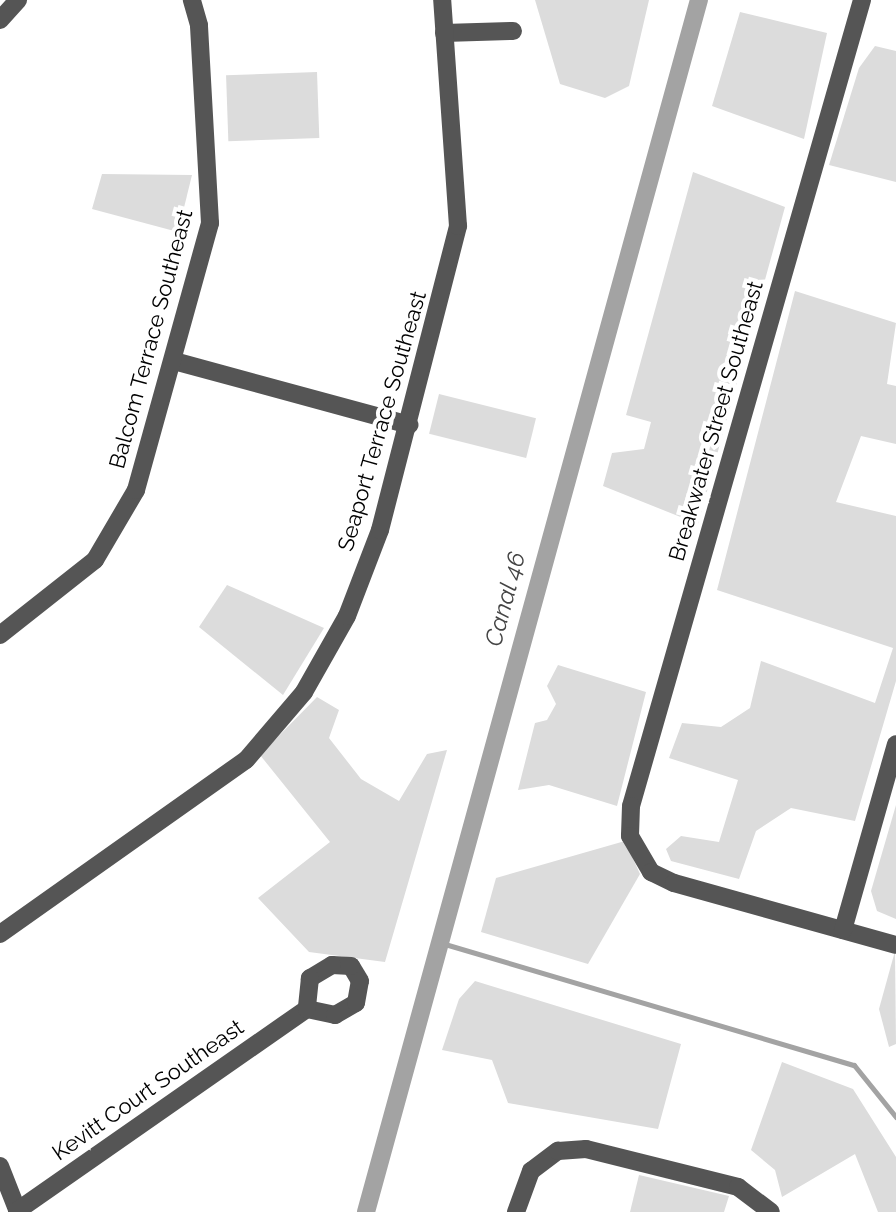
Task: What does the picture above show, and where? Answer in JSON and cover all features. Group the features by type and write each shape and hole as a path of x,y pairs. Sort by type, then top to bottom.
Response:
{"street":[{"path":"0,20 18,0"},
{"name":"Balcom Terrace Southeast","path":"0,635 57,595 116,531 174,361 213,191 192,0"},
{"name":"Seaport Terrace Southeast","path":"0,934 246,760 304,692 347,616 409,425 458,226 442,0"},
{"name":"Breakwater Street Southeast","path":"843,930 674,883 636,856 631,806 862,0"},
{"path":"444,33 513,31"},
{"path":"174,361 409,425"},
{"path":"896,744 843,930 896,945"},
{"name":"Kevitt Court Southeast","path":"18,1211 307,1009"},
{"path":"516,1212 531,1171 558,1151 619,1155 738,1187 771,1212"},
{"path":"0,1166 18,1211"}],"shaded area":[{"path":"535,0 649,0 629,86 605,98 560,84"},
{"path":"740,12 827,33 804,139 712,106"},
{"path":"875,46 896,51 896,182 829,165 859,68"},
{"path":"317,72 319,138 228,141 226,75"},
{"path":"693,172 785,207 698,524 603,486 612,453 644,449 651,422 626,415"},
{"path":"102,174 192,175 178,232 92,209"},
{"path":"795,291 896,323 887,384 896,386 896,444 861,436 836,502 896,516 896,681 855,821 791,808 756,831 739,879 671,861 666,849 681,836 719,842 738,780 669,758 682,723 721,727 750,708 761,661 875,703 893,648 717,590"},
{"path":"439,394 536,418 526,458 429,434"},
{"path":"227,585 324,628 283,695 199,627"},
{"path":"558,665 646,692 617,806 549,785 518,790 535,723 547,720 556,704 547,686"},
{"path":"317,697 339,710 329,738 361,779 399,801 427,754 447,750 385,962 309,952 258,898 330,842 260,755"},
{"path":"896,805 896,919 877,911 871,891"},
{"path":"625,841 640,874 588,964 481,932 496,878"},
{"path":"895,951 896,1044 889,1047 879,1009"},
{"path":"475,981 681,1044 658,1129 508,1103 492,1060 442,1050 459,999"},
{"path":"782,1062 853,1089 896,1157 896,1212 878,1212 855,1154 782,1197 775,1170 751,1150"},
{"path":"639,1175 729,1196 724,1212 630,1212"}],"waterway":[{"name":"Canal 46","path":"366,1212 699,0"},
{"path":"438,942 854,1065 896,1117"}]}
